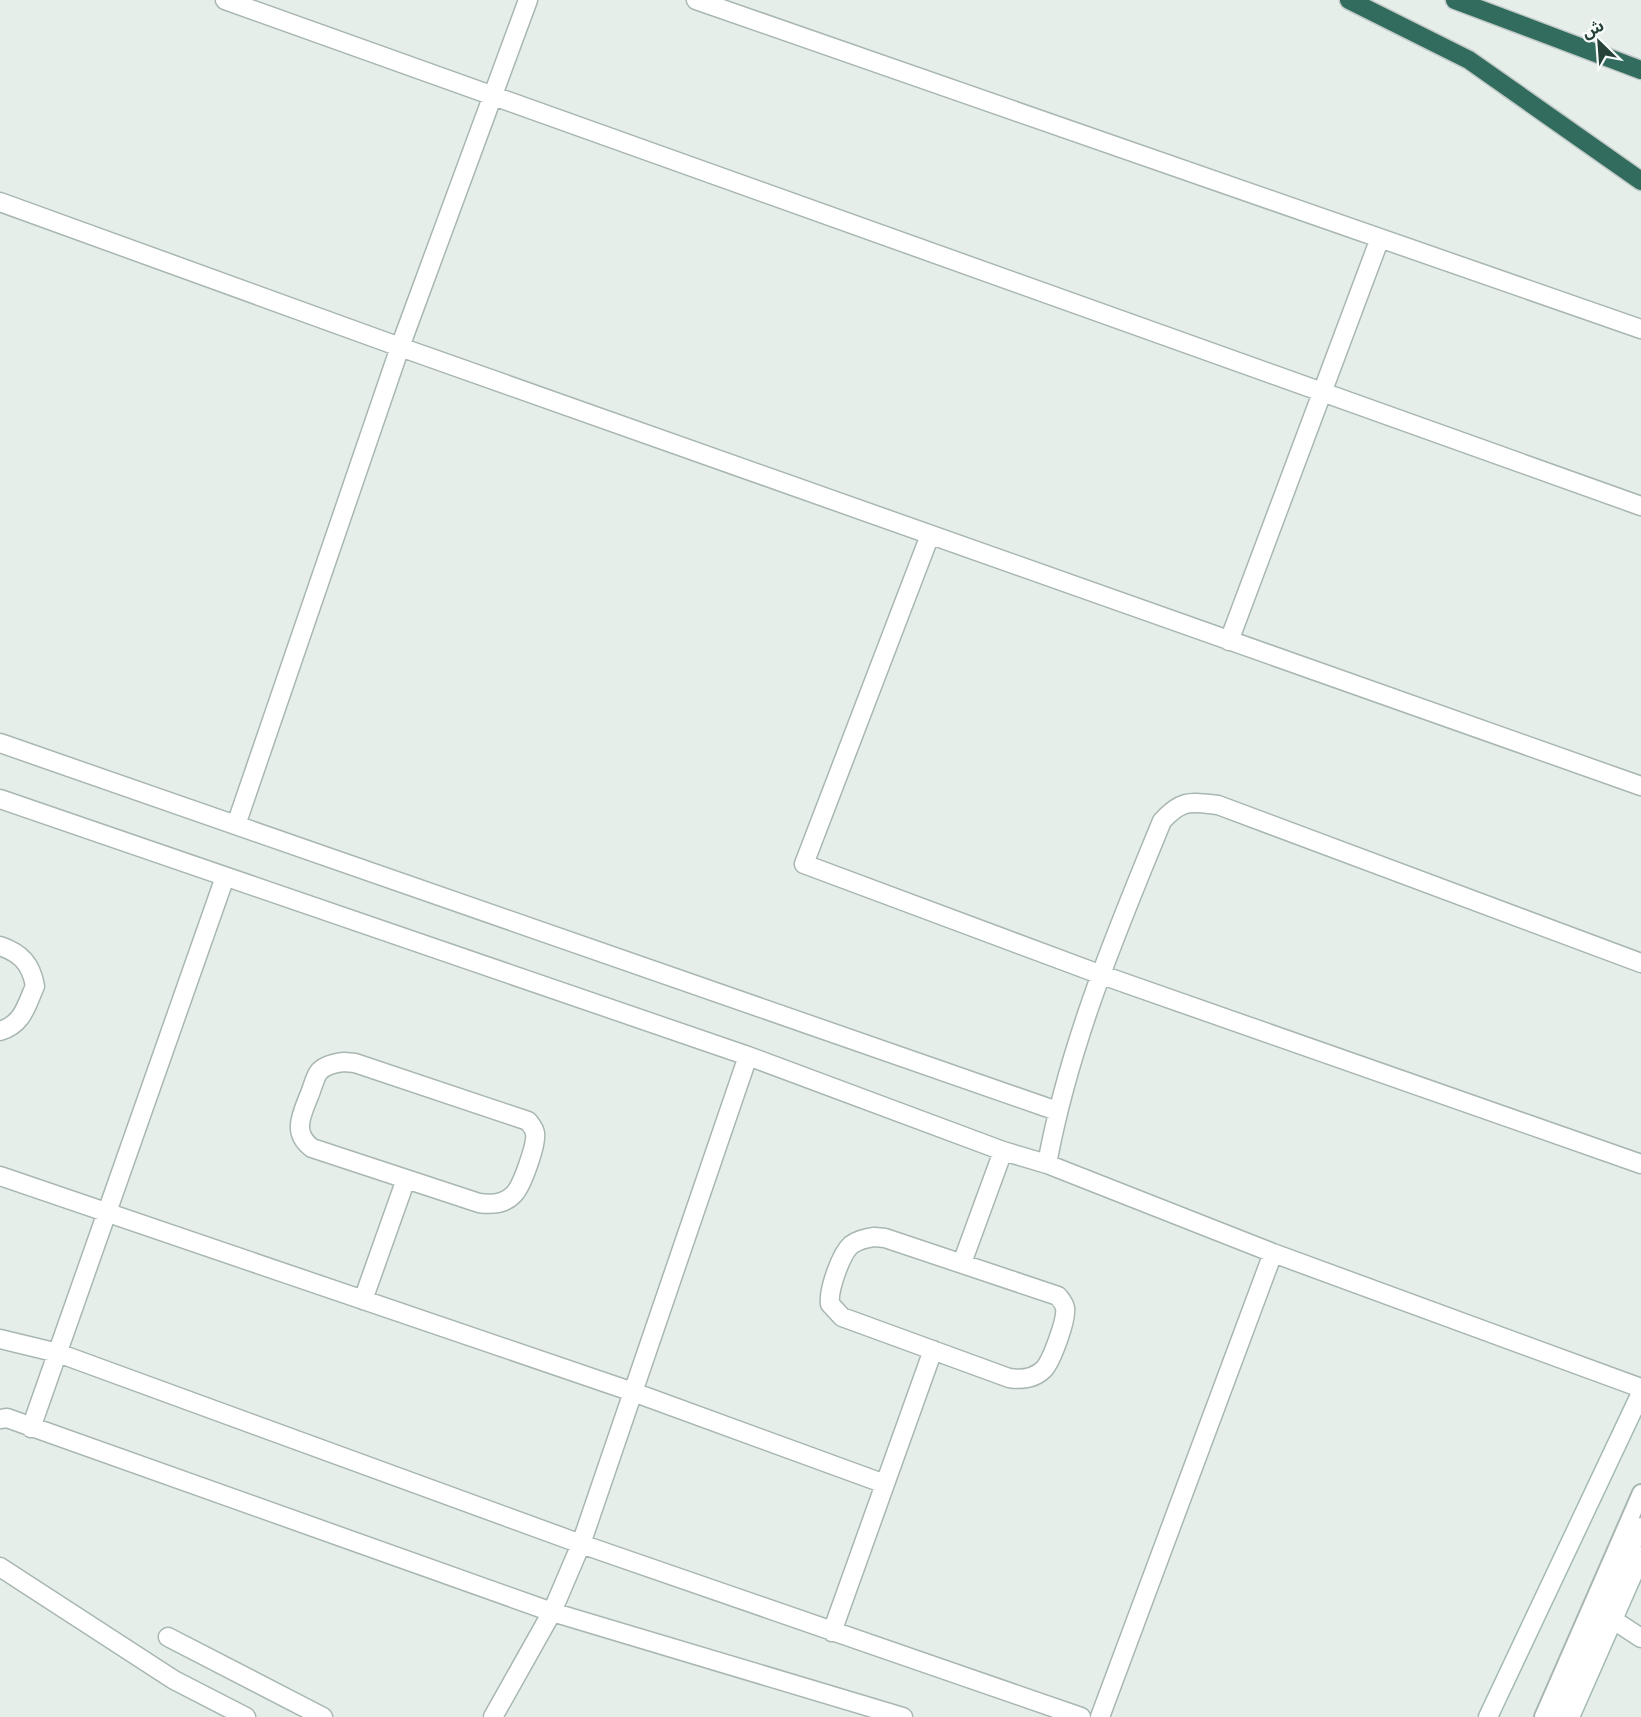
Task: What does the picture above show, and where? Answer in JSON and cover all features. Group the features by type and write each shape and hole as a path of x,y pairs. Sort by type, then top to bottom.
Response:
{"highway":[{"path":"1348,0 1469,60 1641,181"},
{"path":"1455,0 1641,70"}],"street":[{"path":"225,0 1641,506"},
{"path":"236,825 400,346 528,0"},
{"path":"696,0 1641,329"},
{"path":"0,202 930,535 1641,786"},
{"path":"1229,641 1380,238"},
{"path":"930,535 804,864 1099,974 1641,1164"},
{"path":"0,743 1057,1111"},
{"path":"0,800 748,1056 1003,1151 1047,1164 1273,1252 1641,1388"},
{"path":"1047,1164 1057,1111 1099,974 1162,821 1176,806 1195,803 1218,805 1641,963"},
{"path":"32,1428 225,877"},
{"path":"0,946 18,954 27,963 35,986 21,1018 10,1028 0,1031"},
{"path":"492,1717 552,1612 581,1544 748,1056"},
{"path":"355,1063 520,1117 533,1128 534,1142 520,1185 514,1195 504,1201 492,1205 479,1203 406,1179 312,1148 305,1143 300,1135 300,1119 318,1072 333,1064 355,1063"},
{"path":"962,1263 1003,1151"},
{"path":"0,1176 633,1392 885,1484"},
{"path":"363,1300 406,1179"},
{"path":"874,1237 962,1263 1058,1296 1066,1310 1050,1360 1034,1376 1022,1380 933,1350 842,1317 830,1304 830,1288 849,1248 863,1239 874,1237"},
{"path":"1100,1717 1273,1252"},
{"path":"0,1339 58,1353 581,1544 1081,1717"},
{"path":"832,1632 933,1350"},
{"path":"1488,1717 1641,1393"},
{"path":"0,1419 7,1418 552,1612 903,1717"},
{"path":"1570,1717 1641,1556"},
{"path":"0,1567 174,1680 246,1717"},
{"path":"1612,1619 1641,1638"},
{"path":"168,1637 323,1717"}],"lane":[{"path":"1543,1717 1641,1493"},
{"path":"1556,1717 1641,1526"}]}
